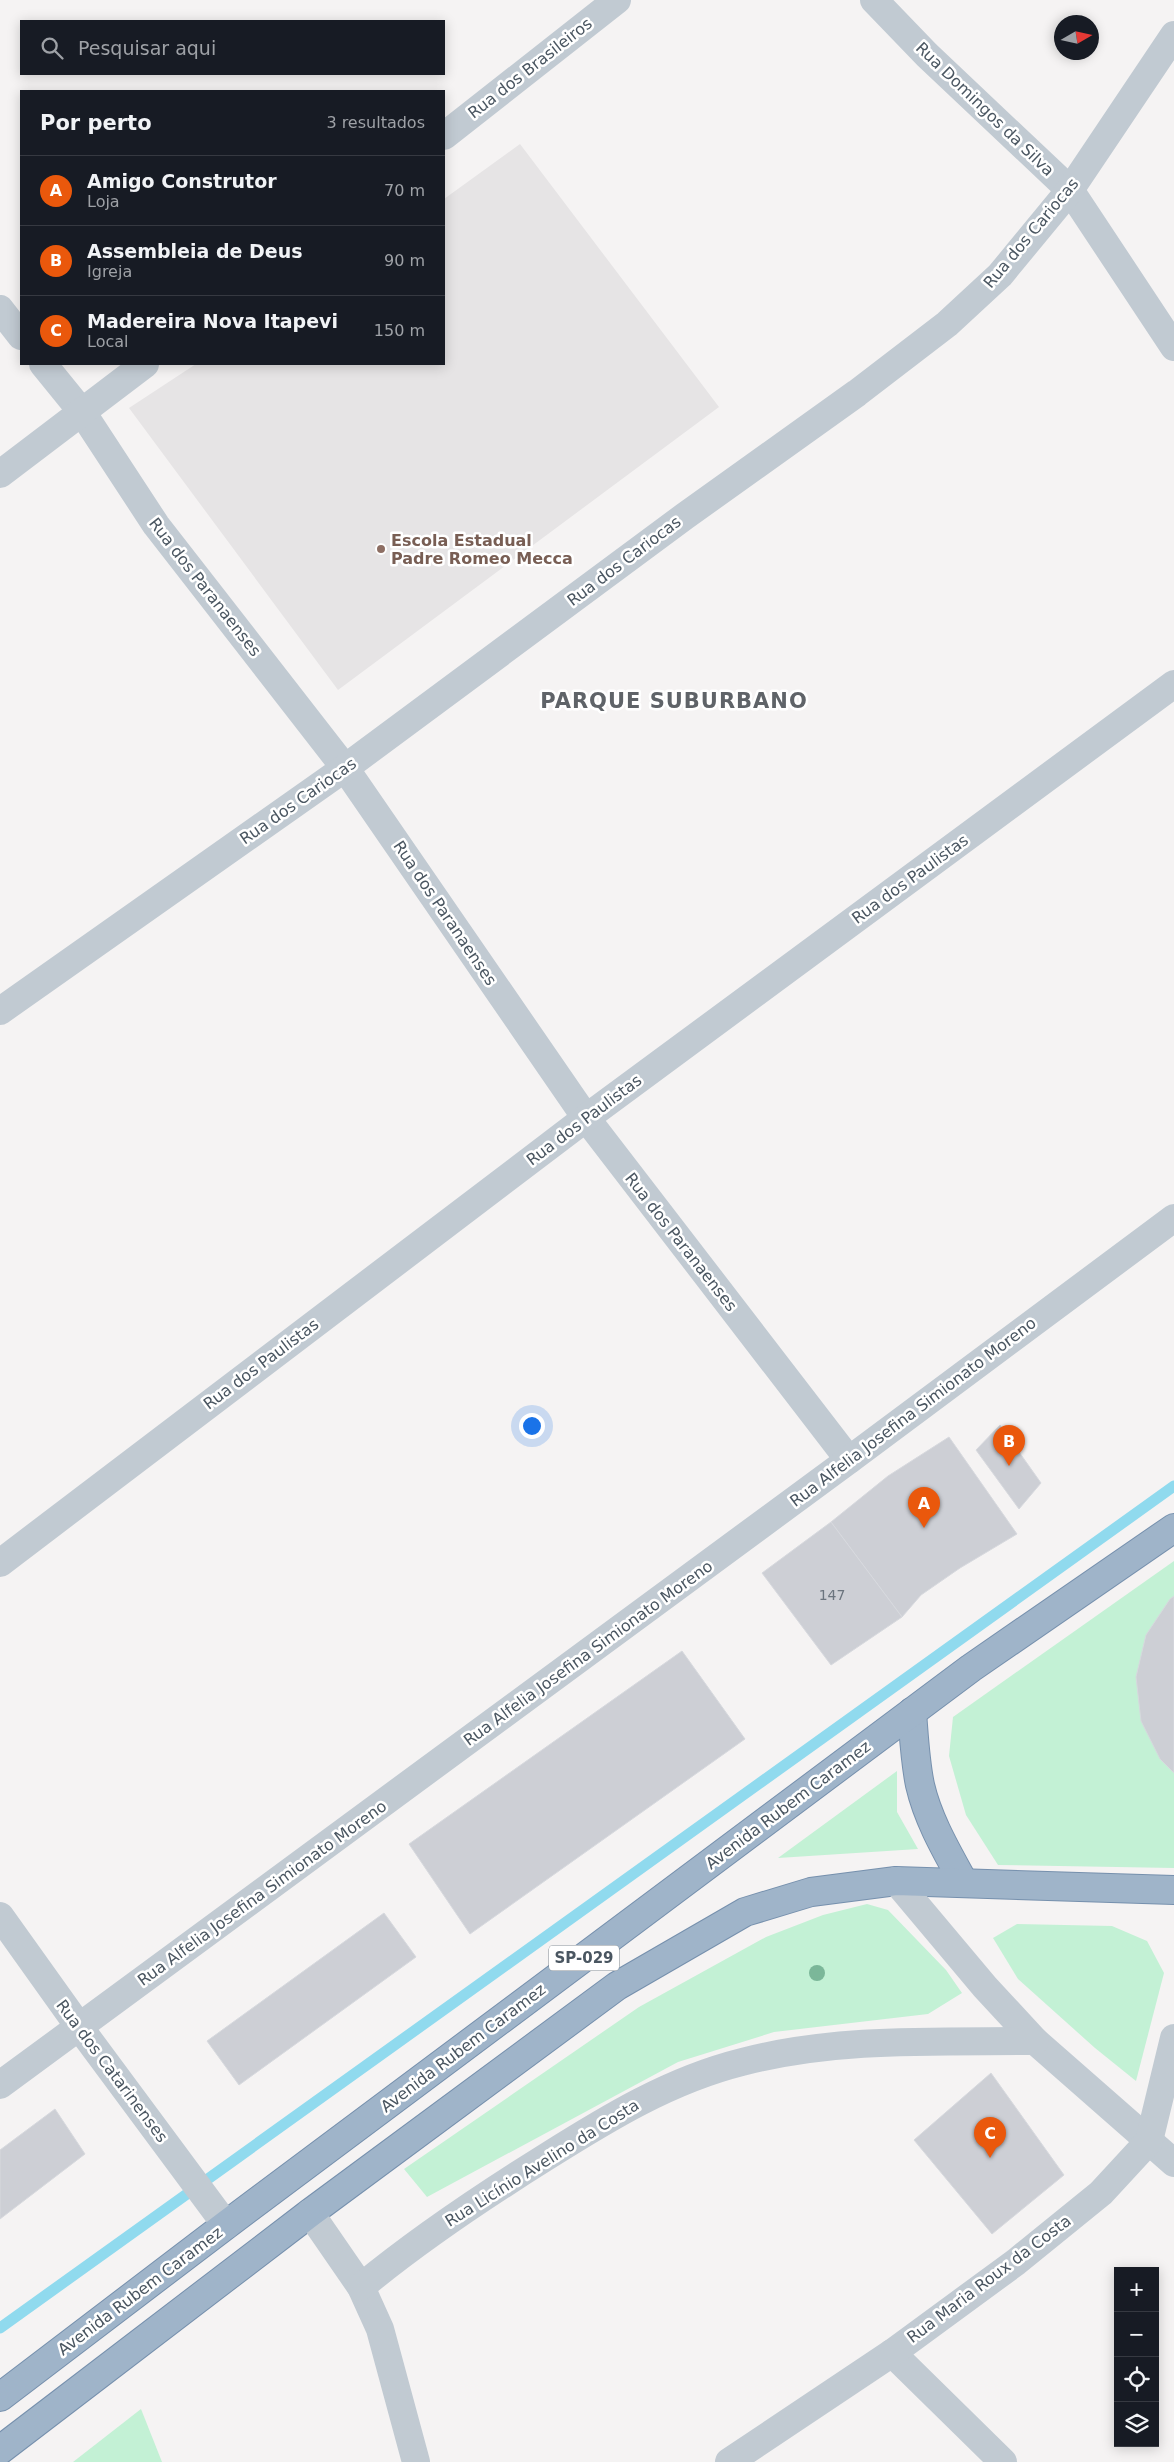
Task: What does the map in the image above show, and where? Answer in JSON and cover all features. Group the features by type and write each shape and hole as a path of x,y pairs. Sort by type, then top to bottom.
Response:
{"highway":[{"name":"Avenida Rubem Caramez","path":"0,2397 219,2215 971,1668 1174,1528"},
{"path":"912,1712 915,1754 924,1799 942,1843 964,1883"},
{"name":"SP-029","path":"0,2450 310,2213 617,1986 745,1912 811,1892 896,1881 1174,1890"}],"street":[{"name":"Rua dos Brasileiros","path":"445,135 617,0"},
{"name":"Rua Domingos da Silva","path":"874,0 927,55 1070,190 1174,347"},
{"name":"Rua dos Cariocas","path":"0,1011 345,768 707,499 858,393 947,324 1000,275 1070,190 1174,35"},
{"path":"0,309 20,335"},
{"name":"Rua dos Paranaenses","path":"44,365 82,412 156,525 345,768 586,1118 849,1460"},
{"path":"0,474 144,365"},
{"name":"Rua dos Paulistas","path":"0,1563 586,1118 1174,684"},
{"name":"Rua Alfelia Josefina Simionato Moreno","path":"0,2085 80,2028 1174,1218"},
{"path":"896,1881 985,1987 1035,2041 1174,2163"},
{"name":"Rua dos Catarinenses","path":"0,1916 80,2028 219,2215"},
{"name":"Rua Maria Roux da Costa","path":"730,2462 892,2353 1016,2262 1101,2193 1149,2141 1174,2038"},
{"name":"Rua Licínio Avelino da Costa","path":"361,2287 406,2250 510,2179 614,2114 680,2082 742,2062 799,2051 892,2042 1035,2041"},
{"path":"310,2213 361,2287 380,2329 416,2462"},
{"path":"892,2353 1003,2462"}],"shaded area":[{"name":"Escola Estadual Padre Romeo Mecca","path":"520,144 719,407 338,690 129,408 194,365 445,365 445,198"}],"green space":[{"path":"1174,1561 1174,1868 998,1865 966,1815 949,1756 953,1717"},
{"path":"897,1771 897,1812 918,1849 778,1858"},
{"path":"867,1904 888,1910 946,1970 962,1993 928,2014 774,2032 678,2062 427,2197 404,2169 639,2007 766,1937 823,1915"},
{"path":"1017,1924 1112,1926 1147,1941 1164,1973 1136,2081 1095,2048 1018,1979 993,1938"},
{"path":"141,2409 162,2462 73,2462"}],"building":[{"path":"1000,1425 1041,1483 1019,1509 976,1450"},
{"path":"949,1437 1017,1534 960,1568 921,1595 902,1617 831,1522 888,1476"},
{"path":"831,1522 902,1617 831,1665 762,1573"},
{"path":"1174,1596 1174,1773 1160,1759 1141,1721 1136,1677 1146,1635"},
{"path":"682,1651 745,1739 470,1934 409,1844"},
{"path":"384,1913 416,1957 239,2085 207,2041"},
{"path":"991,2073 1064,2175 992,2234 914,2140"},
{"path":"55,2109 85,2154 0,2219 0,2150"}],"waterway":[{"path":"0,2328 1174,1486"}],"place":[{"name":"Escola Estadual Padre Romeo Mecca","path":"381,549"},
{"name":"Assembleia de Deus","path":"1009,1466"},
{"name":"Amigo Construtor","path":"924,1528"},
{"name":"Madereira Nova Itapevi","path":"990,2158"}],"district":[{"name":"PARQUE SUBURBANO","path":"674,701"}]}
